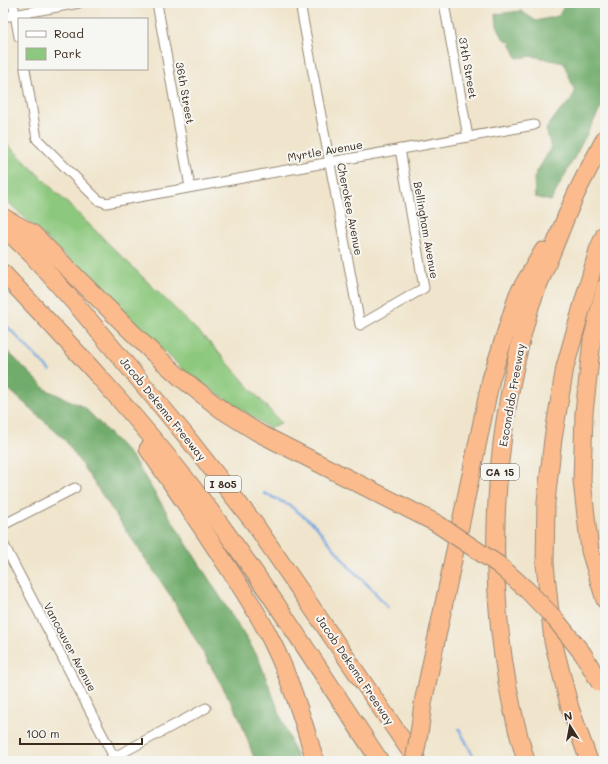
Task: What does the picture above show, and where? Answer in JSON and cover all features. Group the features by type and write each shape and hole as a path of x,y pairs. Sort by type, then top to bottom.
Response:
{"highway":[{"name":"Escondido Freeway","path":"526,761 518,735 504,664 496,592 497,498 504,430 513,375 530,305 577,191 605,138"},
{"path":"416,761 422,703 491,379 518,294 577,191"},
{"path":"3,217 32,233 152,352 181,378 222,410 257,432 436,523 499,565 555,618 583,654 603,688"},
{"name":"Jacob Dekema Freeway","path":"3,227 32,255 80,309 186,436 249,516 416,761"},
{"path":"589,761 570,708 553,641 545,564 546,502 553,439 565,367 598,250 605,234"},
{"name":"I 805","path":"3,273 109,387 196,492 233,542 380,761"},
{"path":"605,287 592,340 584,413 582,481 590,551 605,600"},
{"path":"61,334 145,445 200,524 251,602 275,647 291,685 306,728 315,761"}],"street":[{"path":"13,3 18,31"},
{"path":"3,17 79,3"},
{"name":"36th Street","path":"157,3 190,187"},
{"name":"Cherokee Avenue","path":"300,3 360,325"},
{"name":"37th Street","path":"444,3 468,137"},
{"name":"Myrtle Avenue","path":"25,70 37,139 98,200 106,203 534,125"},
{"name":"Bellingham Avenue","path":"360,325 424,288 400,149"},
{"path":"3,525 75,488"},
{"name":"Vancouver Avenue","path":"3,543 112,760"},
{"path":"112,760 206,708"}],"green space":[{"path":"566,3 605,3 605,100 551,201 535,197 534,177 551,148 546,129 558,113 571,100 575,92 564,63 533,56 517,58 510,42 503,38 497,25 496,14 521,11 536,21 558,16"},
{"path":"3,140 211,344 281,423 269,428 187,373 3,197"},
{"path":"3,347 47,390 84,407 132,457 258,657 298,761 255,761 239,716 172,598 65,440 3,384"}],"waterway":[{"path":"3,322 50,371"},
{"path":"264,493 289,505 315,525 351,569 372,589 388,608"},
{"path":"459,729 476,761"}]}
